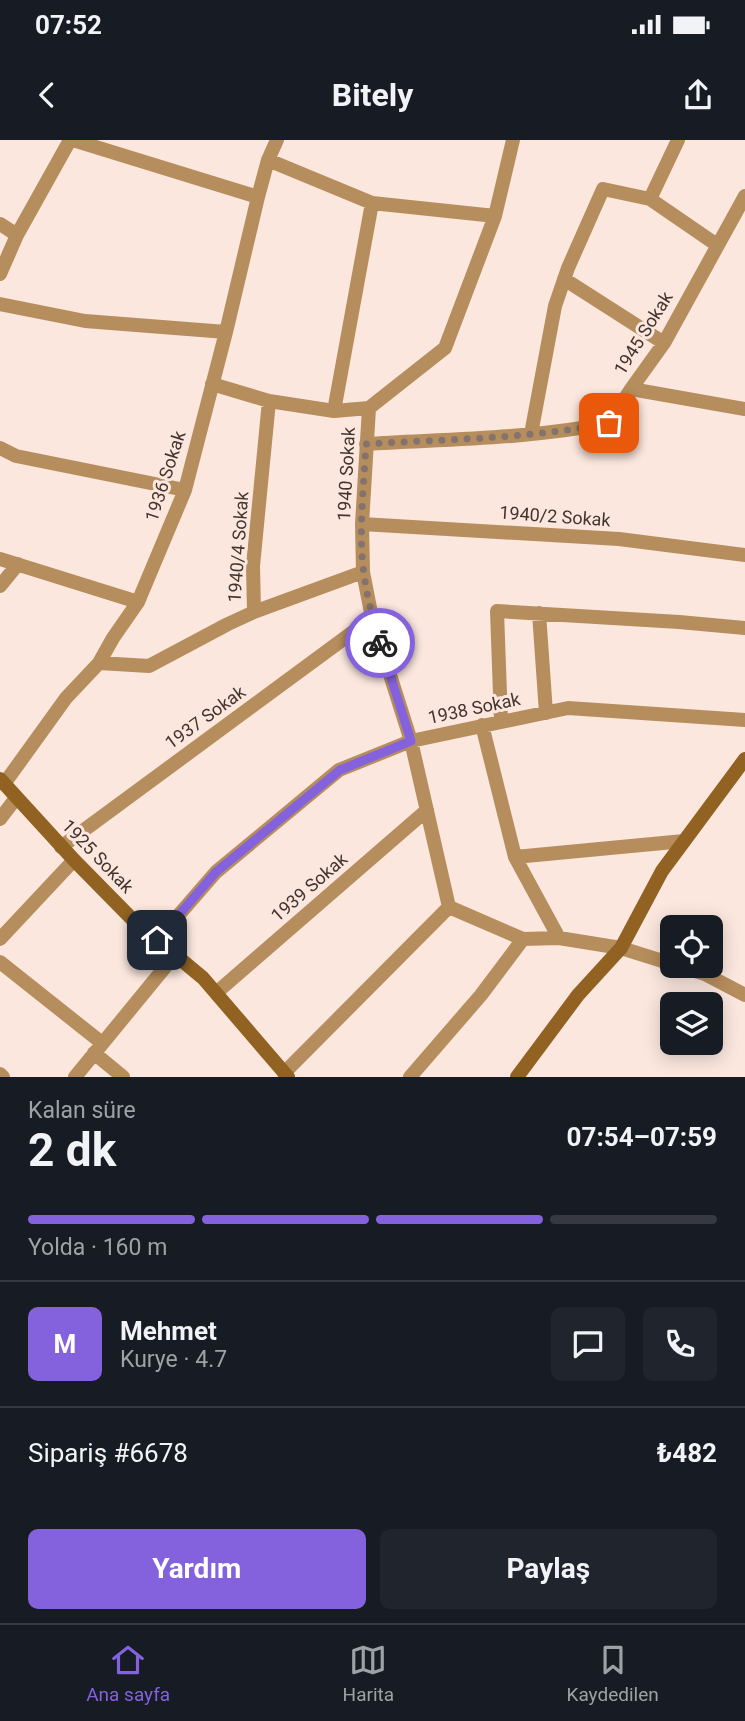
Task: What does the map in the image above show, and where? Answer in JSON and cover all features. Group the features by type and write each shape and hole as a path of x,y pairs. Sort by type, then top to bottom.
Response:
{"street":[{"path":"0,274 17,235 71,140 258,197"},
{"name":"1936 Sokak","path":"2,782 66,698 99,663 138,602 185,490 258,197 268,160 277,140"},
{"name":"1940 Sokak","path":"449,907 411,741 372,618 363,572 362,524 369,408 445,348 495,216 513,140"},
{"path":"650,199 678,140"},
{"path":"268,160 372,203 495,216"},
{"path":"531,434 555,306 603,189 650,199 718,245"},
{"name":"1945 Sokak","path":"366,444 531,434 609,423 664,343 745,196"},
{"path":"334,411 372,203"},
{"path":"0,224 17,235"},
{"path":"564,279 664,343"},
{"path":"0,304 85,321 226,332"},
{"path":"212,384 269,401 334,411 369,408"},
{"path":"631,389 745,409"},
{"name":"1940/4 Sokak","path":"99,663 149,666 254,612 253,566 269,401"},
{"path":"0,450 16,456 185,490"},
{"name":"1940/2 Sokak","path":"362,524 619,539 745,555"},
{"path":"0,559 138,602"},
{"path":"0,586 18,564"},
{"path":"254,612 363,572"},
{"path":"501,722 497,611 745,628"},
{"path":"539,613 546,713"},
{"name":"1937 Sokak","path":"61,847 372,618"},
{"name":"1938 Sokak","path":"157,940 216,872 340,770 411,741 568,708 745,720"},
{"path":"482,725 515,858 559,938"},
{"path":"517,1077 578,995 626,949 662,870 745,759"},
{"name":"1925 Sokak","path":"2,782 132,919 204,978 286,1075"},
{"path":"0,819 16,798"},
{"name":"1939 Sokak","path":"216,993 427,810"},
{"path":"515,858 684,841"},
{"path":"0,939 74,860"},
{"path":"286,1075 449,907 523,939 559,938 626,949 660,960"},
{"path":"410,1077 481,995 523,939"},
{"path":"75,1077 175,955"},
{"path":"0,962 98,1048 124,1077"},
{"path":"713,978 745,995"}],"way so far":[{"path":"380,643 363,572 362,524 366,444 531,434 609,423"}],"route":[{"path":"157,940 216,872 340,770 411,741 380,643"}]}
